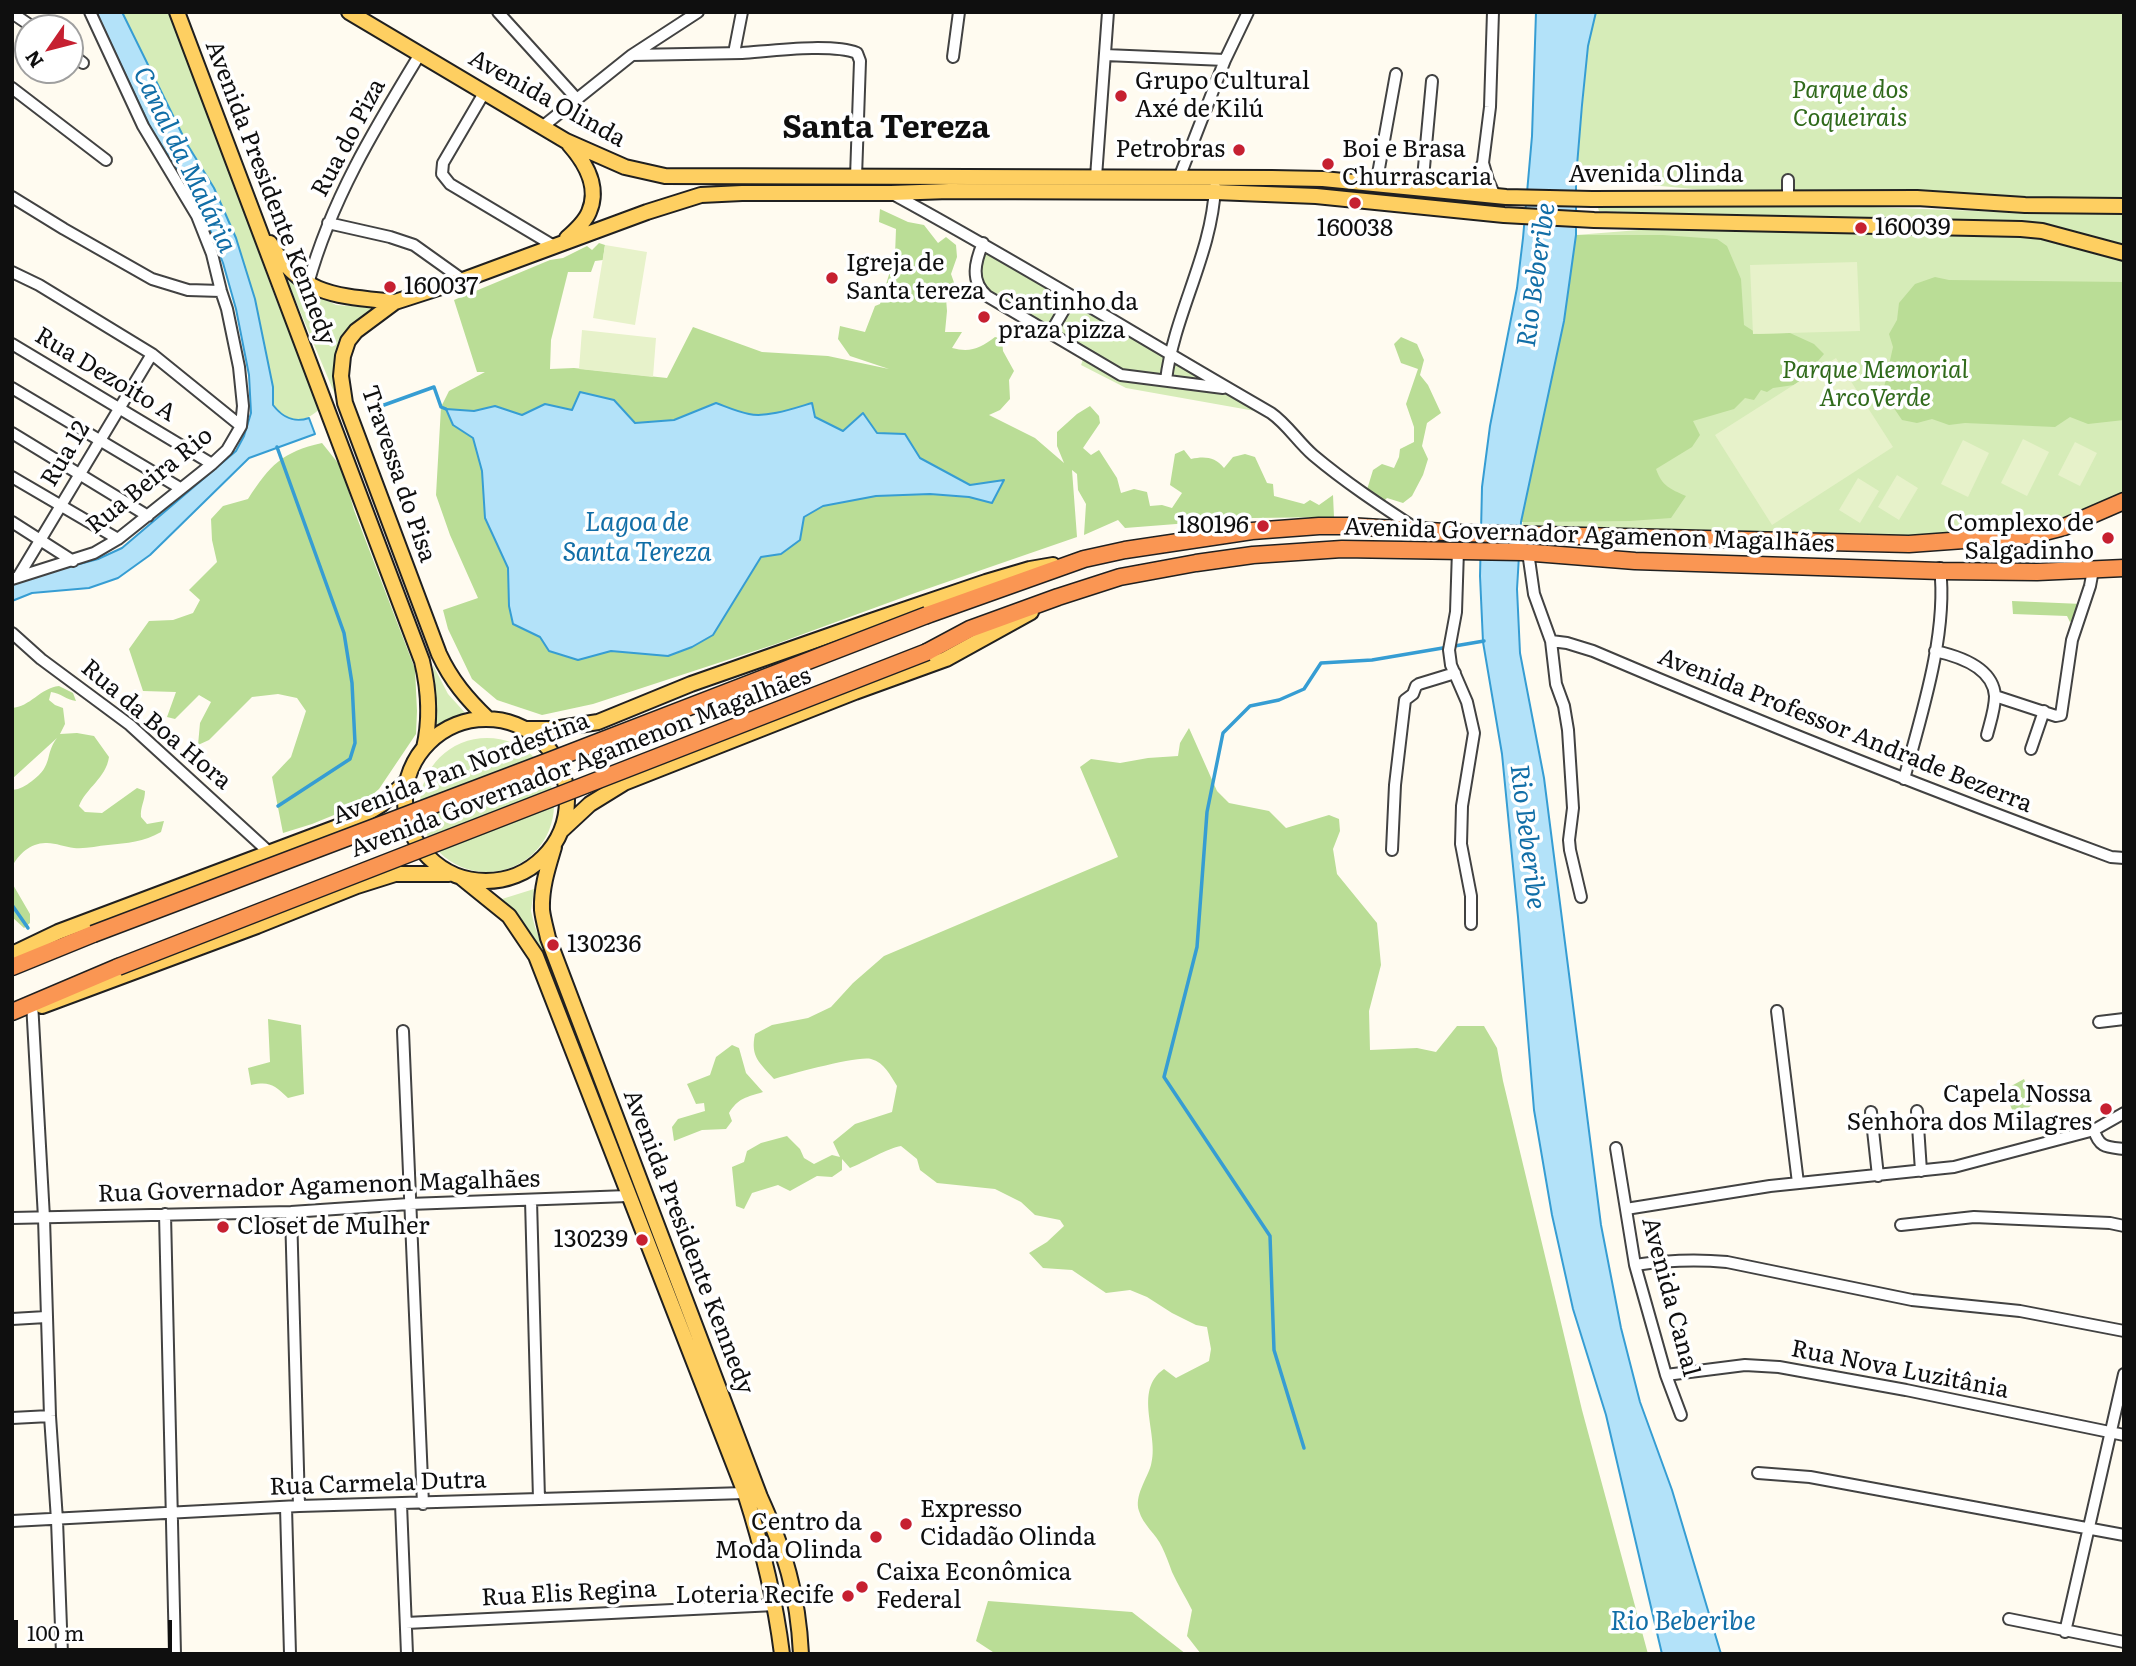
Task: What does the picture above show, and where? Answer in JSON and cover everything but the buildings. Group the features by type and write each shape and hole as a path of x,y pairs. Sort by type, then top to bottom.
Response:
{"highway":[{"name":"Avenida Governador Agamenon Magalhães","path":"927,615 1084,559 1125,550 1252,531 1319,526 1461,533 1922,543 2033,535 2064,527 2124,501"},
{"name":"Avenida Governador Agamenon Magalhães","path":"24,1008 118,967 927,653 970,629 1120,578 1253,555 1342,549 1525,552 1635,561 1940,569 2124,568"},
{"name":"Avenida Pan Nordestina","path":"12,967 927,615"}],"main road":[{"name":"Avenida Presidente Kennedy","path":"177,12 422,660 429,709 424,748"},
{"name":"Avenida Olinda","path":"349,12 566,141 625,167 665,176 1323,179 1501,196 1592,199 1917,198 2025,205 2124,206"},
{"path":"559,244 580,225 589,212 593,195 592,182 586,168 566,141"},
{"name":"Avenida Olinda","path":"395,302 463,280 647,212 701,195 742,192 1215,192 1316,196 1504,215 1594,220 2021,229 2042,231 2124,253"},
{"path":"252,211 275,252 287,267 308,285 334,295 395,302"},
{"name":"Travessa do Pisa","path":"395,302 356,331 348,341 341,376 350,416 439,654 456,686 488,719"},
{"name":"Avenida Governador Agamenon Magalhães","path":"525,729 554,729 598,722 691,684 950,594 1030,569 1084,559"},
{"name":"Avenida Governador Agamenon Magalhães","path":"562,830 590,804 624,783 946,659 1058,597"},
{"path":"24,1008 382,878 406,873 458,876 488,882 513,877 536,865 554,847 562,830 567,814 565,780 559,764 539,738 507,722 488,719 459,723 434,738 424,748 407,781 405,797 410,828 417,843 439,866 458,876"},
{"name":"Avenida Pan Nordestina","path":"12,954 58,932 356,820 382,804 407,781"},
{"name":"Avenida Presidente Kennedy","path":"554,847 544,882 542,910 548,938 760,1497 782,1546 791,1576 802,1654"},
{"name":"Avenida Presidente Kennedy","path":"458,876 509,916 536,956 745,1493 763,1550 782,1654"}],"street":[{"name":"Rua Beira Rio","path":"15,578 73,561 118,539 212,464 227,450 241,426 243,406 239,368 228,309 220,291 212,254 197,216 143,126 90,12"},
{"path":"498,12 576,98"},
{"path":"542,127 632,55 698,12"},
{"path":"734,53 742,12"},
{"path":"953,57 959,12"},
{"path":"1096,177 1108,12"},
{"path":"1180,178 1225,60 1248,12"},
{"path":"1462,193 1475,179 1483,163 1490,107 1493,12"},
{"path":"632,55 823,49 850,50 857,53 860,61 856,177"},
{"name":"Rua do Piza","path":"308,285 318,247 328,223 376,125 420,54"},
{"path":"1105,55 1225,60"},
{"path":"1376,184 1396,74"},
{"path":"1422,189 1432,81"},
{"path":"12,88 106,160"},
{"path":"484,93 443,163 442,174 450,184 559,244"},
{"path":"1483,163 1488,180 1501,196"},
{"path":"1166,380 1169,355 1204,247 1215,192 1215,177"},
{"path":"1788,180 1788,198"},
{"path":"891,193 983,243 1277,417 1298,442 1337,474 1417,530"},
{"path":"12,197 152,279 188,290 220,291"},
{"path":"328,223 414,244 463,280"},
{"path":"983,243 976,261 977,284 987,296 1121,375 1229,389"},
{"path":"12,272 39,285 152,354 241,426"},
{"path":"1051,332 1072,296"},
{"name":"Rua Dezoito A","path":"12,344 212,464"},
{"name":"Rua 12","path":"15,578 152,354"},
{"path":"12,388 180,488"},
{"path":"12,433 148,516"},
{"path":"12,477 118,539"},
{"path":"12,522 73,561"},
{"path":"1460,551 1456,612 1449,646 1454,673 1468,702 1474,733 1462,806 1461,844 1471,896 1471,924"},
{"path":"1525,552 1534,594 1551,641 1556,684 1564,706 1568,730 1573,808 1569,840 1581,897"},
{"path":"1904,779 1935,651 1941,602 1940,569"},
{"path":"1995,696 2060,716 2062,714 2072,640 2093,570"},
{"name":"Rua da Boa Hora","path":"12,633 41,659 130,725 270,853"},
{"name":"Avenida Professor Andrade Bezerra","path":"1551,641 1567,643 1593,652 1904,779 2110,857 2124,858"},
{"path":"1935,651 1966,659 1992,686 1995,696 1987,735"},
{"path":"1392,850 1395,785 1405,699 1413,694 1419,684 1454,673"},
{"path":"2031,749 2044,711"},
{"path":"24,1008 44,1218 50,1416 62,1654"},
{"path":"1777,1011 1798,1183"},
{"path":"2099,1022 2124,1019"},
{"path":"403,1031 423,1504"},
{"path":"1917,1111 1921,1171"},
{"path":"1871,1112 1878,1176"},
{"path":"1626,1209 1770,1186 1954,1167 2094,1130 2124,1113"},
{"path":"2094,1130 2097,1140 2104,1146 2124,1149"},
{"name":"Avenida Canal","path":"1616,1148 1635,1265 1666,1375 1681,1415"},
{"name":"Rua Governador Agamenon Magalhães","path":"12,1218 291,1212 409,1204 628,1196"},
{"path":"531,1200 539,1499"},
{"path":"291,1212 299,1506"},
{"path":"165,1214 175,1654"},
{"path":"1901,1225 1974,1217 2124,1226"},
{"path":"1635,1265 1696,1259 1727,1262 1912,1300 2021,1311 2124,1331"},
{"path":"12,1319 46,1317"},
{"name":"Rua Nova Luzitânia","path":"1666,1375 1745,1365 1779,1367 1906,1390 2124,1436"},
{"path":"2065,1632 2124,1374"},
{"path":"12,1418 50,1416"},
{"path":"1758,1473 1810,1477 2124,1535"},
{"name":"Rua Carmela Dutra","path":"12,1521 299,1506 745,1493"},
{"path":"401,1504 407,1654"},
{"path":"286,1507 290,1654"},
{"name":"Rua Elis Regina","path":"406,1623 775,1605"},
{"path":"2009,1619 2124,1642"}],"green space":[{"path":"122,12 170,12 275,297 320,409 307,418 290,419 273,405 273,387 255,299 236,238 214,188 187,144"},
{"name":"Parque dos Coqueirais","path":"1596,12 2124,12 2124,198 1788,198 1576,178 1588,46"},
{"path":"1597,205 1871,207 2124,214 2124,248 2009,223 1599,211"},
{"path":"880,209 908,222 924,225 938,243 946,237 956,245 957,257 951,274 957,291 946,298 945,332 962,332 952,348 970,350 995,337 1002,339 1003,351 1014,371 1009,380 1010,399 1000,410 989,415 1035,438 1064,463 1057,446 1057,432 1090,406 1099,416 1100,423 1083,448 1091,455 1099,450 1117,478 1121,493 1134,489 1147,492 1150,506 1172,508 1182,493 1170,485 1175,454 1184,450 1191,459 1209,458 1224,468 1233,457 1245,454 1255,457 1267,483 1273,484 1274,496 1304,504 1310,500 1319,505 1333,495 1334,517 1253,518 1125,528 1118,520 1084,535 1086,504 1078,490 1077,474 1072,470 1077,537 776,644 593,704 542,715 497,700 472,679 448,629 443,610 478,598 450,535 436,495 441,407 449,391 485,372 477,372 454,300 587,246 592,250 599,243 605,245 603,260 595,261 591,272 568,272 551,340 550,369 574,368 667,378 693,327 762,352 828,356 889,369 850,356 838,339 840,326 865,332 875,306 880,304 895,255 896,229 879,222"},
{"name":"Parque Memorial ArcoVerde","path":"1689,226 2034,233 2124,257 2124,498 2045,534 1912,541 1521,531 1564,321 1576,235"},
{"path":"1576,235 1663,235 1717,239 1727,246 1741,279 1744,325 1758,334 1790,333 1814,344 1824,354 1818,361 1819,368 1794,385 1773,388 1767,392 1761,390 1754,400 1745,398 1734,409 1693,421 1700,435 1692,447 1656,469 1667,486 1686,496 1671,518 1521,522 1564,321"},
{"path":"605,245 647,252 635,325 593,318"},
{"path":"986,250 1255,411 1126,388 1081,365 1085,354 1067,337 969,283"},
{"path":"1857,262 1860,331 1753,334 1750,265"},
{"path":"1935,277 1949,280 2124,282 2124,420 2088,424 2070,417 2055,427 1965,423 1949,425 1932,419 1917,423 1902,420 1883,392 1893,347 1889,334 1897,320 1899,303 1915,284"},
{"path":"287,280 336,305 376,308 349,330 341,409"},
{"path":"582,330 656,338 653,377 579,369"},
{"path":"1401,337 1417,344 1424,360 1420,375 1428,385 1441,413 1427,423 1422,446 1428,459 1412,496 1403,503 1387,498 1382,503 1366,493 1373,470 1382,464 1394,468 1400,449 1414,442 1414,427 1406,404 1418,369 1401,363 1394,344"},
{"path":"1836,358 1893,447 1772,525 1715,435"},
{"path":"2023,439 2049,452 2027,496 2001,483"},
{"path":"1963,440 1989,453 1968,497 1941,484"},
{"path":"2075,442 2097,453 2080,486 2058,475"},
{"path":"322,443 342,468 354,510 415,669 416,734 379,789 361,804 283,833 272,777 291,757 306,711 297,698 278,694 252,697 209,740 198,745 200,723 211,702 199,695 175,719 167,717 176,692 143,691 129,649 149,621 173,620 193,613 200,600 189,590 217,562 211,519 223,506 248,499 263,477 287,456"},
{"path":"1897,475 1918,488 1899,520 1878,507"},
{"path":"1858,478 1879,491 1860,523 1839,510"},
{"path":"2012,601 2082,604 2076,618 2070,622 2067,616 2013,614"},
{"path":"433,665 448,694 467,715 433,727 436,708"},
{"path":"59,686 73,693 76,701 51,692 49,700 63,708 65,724 60,734 94,736 109,757 104,771 79,806 85,812 102,813 137,788 145,791 141,817 147,824 164,821 161,832 135,842 83,848 50,843 36,844 22,853 12,867 12,790 23,787 39,775 57,738 12,779 12,708"},
{"path":"1189,728 1217,791 1229,803 1269,811 1286,828 1329,815 1339,819 1340,831 1333,849 1337,874 1377,923 1381,965 1369,1011 1370,1050 1417,1048 1436,1052 1457,1026 1484,1026 1497,1048 1582,1410 1648,1654 1201,1654 1187,1636 1192,1610 1174,1577 1165,1553 1141,1516 1138,1505 1153,1453 1148,1401 1150,1389 1155,1378 1164,1369 1176,1378 1209,1361 1211,1349 1207,1327 1196,1325 1130,1290 1106,1293 1072,1270 1043,1268 1029,1253 1047,1242 1064,1226 1060,1220 1035,1215 1021,1202 995,1189 937,1183 920,1170 917,1159 901,1146 850,1168 842,1159 842,1170 832,1177 817,1176 790,1191 778,1185 752,1193 744,1209 736,1206 732,1167 744,1162 747,1151 761,1143 787,1136 800,1149 804,1158 814,1164 832,1155 840,1157 833,1142 855,1124 892,1112 897,1086 887,1070 871,1059 853,1060 774,1079 755,1054 755,1034 772,1025 808,1018 831,1007 884,956 1118,857 1080,767 1091,759 1120,763 1178,756 1180,743"},
{"path":"487,738 513,743 534,758 549,779 554,805 549,831 534,852 513,867 487,872 461,867 440,852 425,831 420,805 425,779 440,758 461,743"},
{"path":"12,883 30,914 30,923 24,928 12,917"},
{"path":"534,889 531,911 535,927 596,1084 591,1086 533,939 518,916 502,899"},
{"path":"268,1019 301,1025 304,1094 288,1098 271,1085 251,1085 248,1068 270,1062"},
{"path":"732,1045 739,1048 746,1073 763,1092 736,1104 729,1113 732,1121 726,1129 702,1130 674,1141 672,1127 678,1119 705,1111 704,1103 696,1104 687,1084 710,1075 716,1057"},
{"path":"2024,1079 2034,1103 2028,1108 2031,1117 2018,1124 2004,1090"},
{"path":"988,1601 1132,1612 1186,1654 996,1654 976,1641"}],"water":[{"name":"Canal da Malária","path":"96,12 122,12 187,144 214,188 236,238 255,299 273,387 273,405 289,418 309,418 315,434 249,458 150,555 118,578 89,588 32,593 12,601 12,584 20,580 98,559 122,548 236,451 251,413 249,375 236,309 223,263 195,199 150,127"},
{"name":"Rio Beberibe","path":"1536,12 1596,12 1588,46 1576,178 1576,235 1564,321 1521,522 1517,589 1520,653 1544,778 1601,1225 1621,1328 1640,1402 1672,1490 1721,1654 1662,1654 1606,1415 1573,1309 1552,1215 1534,1110 1502,754 1483,642 1480,576 1482,487 1490,426 1517,288 1523,238 1532,136"},
{"name":"Lagoa de Santa Tereza","path":"580,392 614,400 635,423 674,420 716,403 741,412 764,415 812,403 815,417 843,431 863,413 877,433 905,434 920,458 970,485 1004,480 992,503 969,497 930,494 876,496 823,506 804,517 800,540 781,554 761,557 713,635 668,656 611,651 578,660 549,651 540,637 513,624 509,606 508,568 485,518 482,471 473,438 453,425 446,409 474,411 495,406 522,415 545,404 572,410"}],"waterway":[{"path":"373,409 434,387 441,407 446,409"},
{"path":"277,447 344,633 352,683 355,743 350,759 278,806"},
{"path":"1304,1448 1274,1350 1270,1236 1164,1077 1197,947 1207,812 1223,733 1250,706 1279,700 1304,689 1321,663 1372,660 1484,641"},
{"path":"12,905 28,928"}],"place":[{"name":"Grupo Cultural Axé de Kilú","path":"1121,96"},
{"name":"Petrobras","path":"1239,150"},
{"name":"Boi e Brasa Churrascaria","path":"1328,164"},
{"name":"160038","path":"1355,203"},
{"name":"160039","path":"1861,228"},
{"name":"Igreja de Santa tereza","path":"832,278"},
{"name":"160037","path":"390,287"},
{"name":"Cantinho da praza pizza","path":"984,317"},
{"name":"180196","path":"1263,526"},
{"name":"Complexo de Salgadinho","path":"2108,538"},
{"name":"130236","path":"553,945"},
{"name":"Capela Nossa Senhora dos Milagres","path":"2106,1109"},
{"name":"Closet de Mulher","path":"223,1227"},
{"name":"130239","path":"642,1240"},
{"name":"Expresso Cidadão Olinda","path":"906,1524"},
{"name":"Centro da Moda Olinda","path":"876,1537"},
{"name":"Caixa Econômica Federal","path":"862,1587"},
{"name":"Loteria Recife","path":"848,1596"}],"district":[{"name":"Santa Tereza","path":"886,129"}]}
